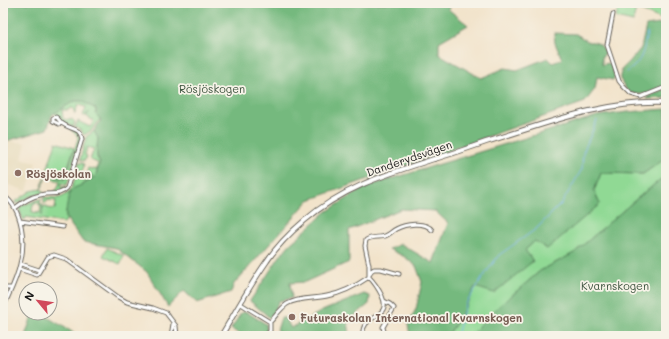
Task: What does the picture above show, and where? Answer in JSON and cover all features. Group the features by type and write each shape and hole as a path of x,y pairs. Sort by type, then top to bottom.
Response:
{"main road":[{"name":"Danderydsvägen","path":"221,336 267,260 291,233 328,202 360,185 402,169 576,114 622,105 666,103"}],"street":[{"path":"613,14 607,45 622,86 631,94 641,97 666,87"},
{"path":"15,208 30,198 46,194 57,194 67,188 82,140 82,135 77,129 62,123"},
{"path":"3,195 15,208 20,221 23,242 19,269 3,308"},
{"path":"20,221 63,227"},
{"path":"363,336 363,328 365,323 382,311 384,307 384,301 376,284 369,277 369,265 365,246 366,240 386,236 395,230 406,226 424,226 432,230"},
{"path":"19,269 37,275 48,257 58,255 75,264 113,294 128,302 160,310 166,313 176,326 177,336"},
{"path":"20,264 39,270"},
{"path":"264,336 270,331 270,322 288,303 296,300 343,293 369,277 374,268 399,274"},
{"path":"3,288 11,288"},
{"path":"384,301 394,308 383,327 386,336"},
{"path":"241,304 270,322"},
{"path":"171,336 173,324"}],"shaded area":[{"name":"Rösjöskolan","path":"7,141 26,143 22,159 36,163 27,191 3,183 3,155"}],"green space":[{"name":"Rösjöskogen","path":"3,3 451,3 448,9 468,25 439,42 439,54 481,78 505,68 517,70 548,58 553,63 562,59 555,43 554,33 576,34 589,42 599,44 606,52 602,57 602,65 608,63 611,65 615,77 613,80 597,77 595,89 585,102 309,200 234,284 231,292 197,303 184,291 168,307 147,272 116,248 83,242 66,218 69,194 74,188 95,177 100,163 97,157 98,138 94,131 101,120 96,114 96,109 82,101 74,101 52,115 47,129 3,142"},
{"path":"619,3 637,3 633,22 616,18"},
{"path":"644,3 666,3 666,21 641,11"},
{"path":"666,23 666,86 648,94 628,92 620,79 622,69 641,48 646,26"},
{"path":"666,88 666,98 647,99 647,97"},
{"path":"74,101 82,101 96,109 96,114 101,118 92,130 84,135 75,127 78,121 90,127 94,121 86,116 89,112 84,117 83,116 86,107 78,105 75,114 73,108 62,110 63,119 72,119 75,122 73,127 62,122 55,113"},
{"path":"666,109 666,158 643,174 601,173 594,191 600,204 547,249 535,241 525,250 533,261 494,293 475,287 460,318 447,336 410,336 408,324 416,309 422,282 416,266 405,257 389,249 401,244 433,263 448,223 435,211 401,209 349,230 349,262 305,282 290,283 292,298 279,301 270,318 250,301 289,245 326,212 365,187 597,116"},
{"path":"72,129 77,131 81,139 67,185 61,183 61,188 64,186 66,187 63,191 56,193 55,190 57,190 60,181 46,177 41,190 43,193 31,196 16,204 15,202 31,191 41,189 46,174 65,180 78,138"},
{"path":"94,131 98,138 97,157 100,163 95,177 81,185 66,211 66,221 64,223 26,217 25,220 23,219 19,209 21,206 43,198 41,199 40,203 35,202 35,204 33,204 32,212 40,213 41,205 39,205 39,203 43,205 42,216 43,207 47,206 47,208 55,209 56,201 48,200 44,203 44,197 58,198 67,193 75,179 79,163 83,163 84,166 82,172 79,171 77,178 84,181 87,172 89,173 87,171 88,168 96,170 98,163 90,160 94,149 87,147 85,155 87,156 86,159 83,161 80,160 86,137"},
{"path":"56,142 74,148 64,179 46,173"},
{"path":"666,158 666,175 574,253 540,271 496,309 469,336 447,336 460,318 475,286 533,262 525,250 535,241 547,249 594,191 601,173 643,174"},
{"name":"Kvarnskogen","path":"666,175 666,336 469,336 496,309 540,271 574,253"},
{"path":"107,248 124,256 120,264 103,256"},
{"path":"364,294 370,296 369,304 348,321 350,336 284,336 277,330 281,318 285,318 291,328 322,311"},
{"path":"244,312 266,324 267,331 249,336 231,329 241,313"},
{"path":"30,321 54,321 79,336 25,336"}],"waterway":[{"path":"627,72 640,59 644,50 647,32"},
{"path":"457,336 465,305 499,255 536,229 562,203 582,169 583,153 597,120"}],"place":[{"name":"Rösjöskolan","path":"18,173"},
{"name":"Futuraskolan International Kvarnskogen","path":"292,317"}]}
